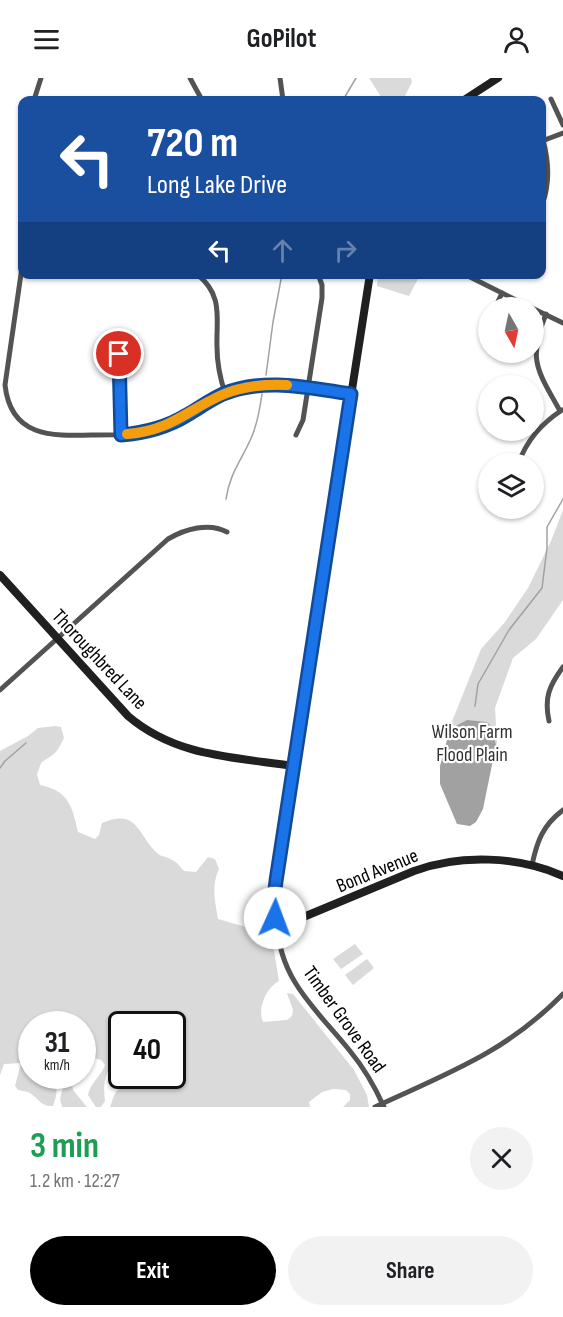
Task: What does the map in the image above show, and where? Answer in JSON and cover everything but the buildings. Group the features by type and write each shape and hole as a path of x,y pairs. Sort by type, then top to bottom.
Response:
{"street":[{"path":"35,96 41,78"},
{"path":"190,78 200,96"},
{"path":"280,78 282,96"},
{"path":"470,96 498,78"},
{"path":"551,99 563,125"},
{"path":"546,139 563,133"},
{"path":"546,156 549,168 546,192"},
{"path":"20,279 5,385 6,395 14,412 25,425 42,434 121,435 143,432 165,426 225,393 265,385 351,394"},
{"path":"202,279 208,284 218,307 218,360 225,393"},
{"path":"296,435 303,420 322,298 320,279"},
{"name":"Timber Grove Road","path":"369,279 294,766 274,915 282,952 299,990 357,1060 383,1105"},
{"path":"474,279 510,297"},
{"path":"500,297 502,293"},
{"path":"523,453 535,432 562,410 542,379 536,360 536,342 546,314 563,323"},
{"path":"115,342 120,361 121,435"},
{"path":"0,690 168,539 195,528 217,527 227,532"},
{"name":"Thoroughbred Lane","path":"0,575 128,716 159,738 195,751 294,766"},
{"path":"549,720 546,709 547,694 552,681 563,668"},
{"path":"532,865 541,832 563,810"},
{"name":"Bond Avenue","path":"277,924 289,923 414,871 434,865 497,860 532,865 563,876"},
{"path":"375,1107 458,1070 498,1047 530,1025 563,994"}],"green space":[{"path":"369,78 411,78 412,82 405,96 380,96"},
{"path":"378,279 418,279 409,296 377,286"},
{"name":"Wilson Farm Flood Plain","path":"563,510 563,600 536,639 513,658 495,708 497,742 490,765 446,763 447,734 481,649 505,622 528,588"},
{"path":"61,727 64,738 59,748 41,763 37,774 40,785 57,791 68,801 78,832 95,839 99,835 102,823 123,819 136,825 157,853 175,862 184,871 196,872 208,857 215,859 219,869 214,888 218,919 259,931 270,927 279,981 270,988 264,999 261,1011 263,1022 287,1020 292,1016 293,1010 287,993 293,994 354,1070 367,1095 369,1107 343,1107 350,1100 350,1094 346,1090 333,1089 322,1092 309,1102 310,1107 110,1107 119,1089 186,1089 186,1011 108,1011 108,1071 104,1085 105,1101 101,1107 96,1107 88,1095 90,1089 96,1089 96,1080 105,1065 96,1059 96,1011 18,1011 18,1063 4,1064 0,1075 0,751 38,728"},
{"path":"355,944 363,954 341,969 333,959"},
{"path":"367,959 374,968 353,985 345,975"},
{"path":"18,1074 18,1089 57,1089 53,1106 45,1105 28,1092 18,1090 15,1086"},
{"path":"63,1089 73,1089 87,1107 62,1107 60,1099"}],"shaded area":[{"path":"467,720 487,722 491,726 496,745 483,809 476,822 470,826 457,824 440,784 440,766 450,729"}],"waterway":[{"path":"345,96 356,78"},
{"path":"266,375 281,279"},
{"path":"226,499 233,474 254,431 262,394"},
{"path":"475,706 478,684 509,630 542,588 547,527 563,499"},
{"path":"0,768 26,743"}],"slow traffic":[{"path":"127,434 159,429 225,393 256,386 287,385"}],"route":[{"path":"119,354 121,435 159,429 180,420 225,393 256,386 291,385 351,394 276,881 273,908 275,918"}]}
